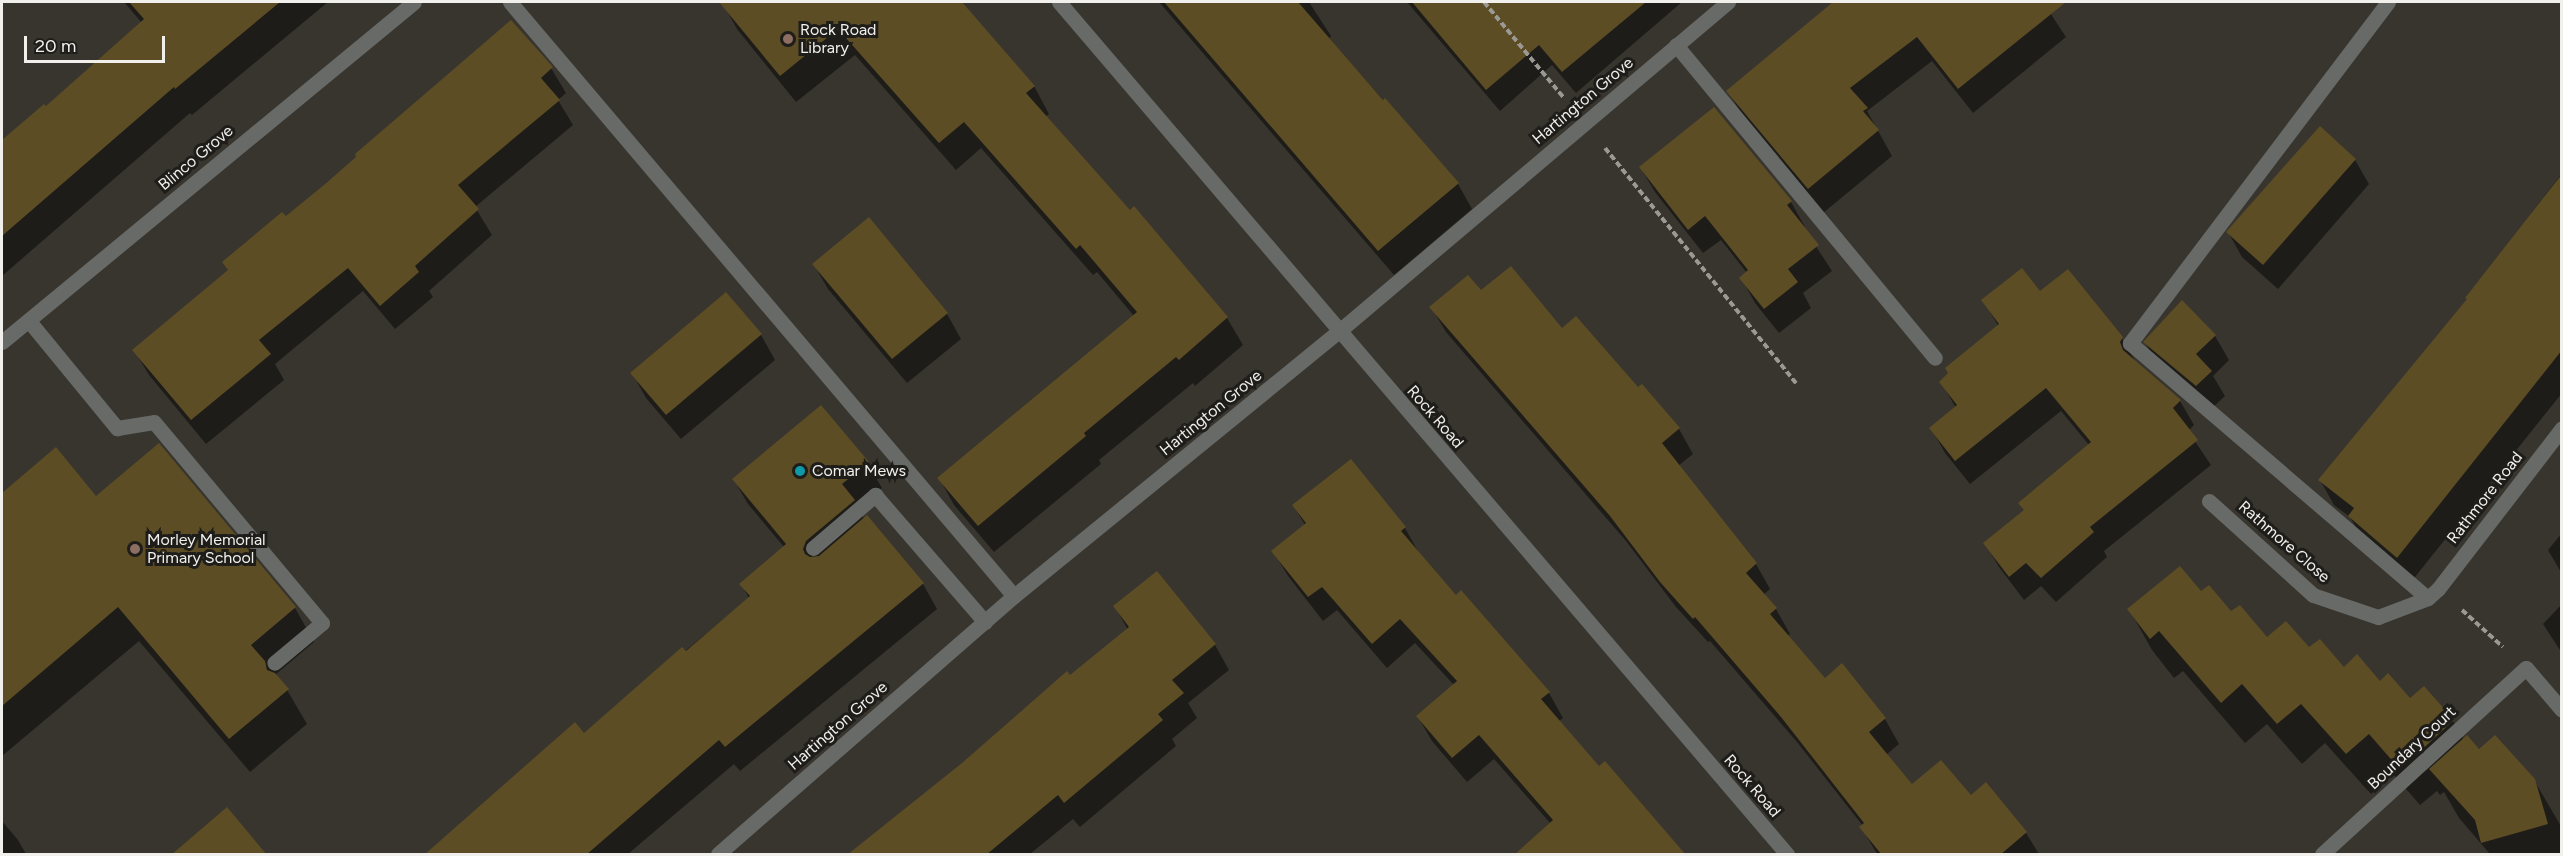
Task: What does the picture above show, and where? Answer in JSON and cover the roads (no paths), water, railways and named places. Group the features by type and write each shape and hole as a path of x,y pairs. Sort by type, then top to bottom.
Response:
{"street":[{"name":"Blinco Grove","path":"2,342 414,2"},
{"path":"510,2 1014,596"},
{"name":"Hartington Grove","path":"718,855 1014,596 1338,332 1728,2"},
{"path":"2388,2 2130,344 2433,593"},
{"name":"Rock Road","path":"1063,3 1338,332 1787,855"},
{"path":"1676,45 1935,358"},
{"path":"29,321 117,428 153,422 322,623 274,663"},
{"name":"Rathmore Road","path":"2433,593 2562,429"},
{"path":"813,548 875,495 985,622"},
{"name":"Rathmore Close","path":"2209,501 2313,595 2379,617 2433,593"},
{"name":"Boundary Court","path":"2322,855 2526,668 2562,710"}],"place":[{"name":"Rock Road Library","path":"788,39"},
{"name":"Comar Mews","path":"800,471"},
{"name":"Morley Memorial Primary School","path":"135,549"}]}
